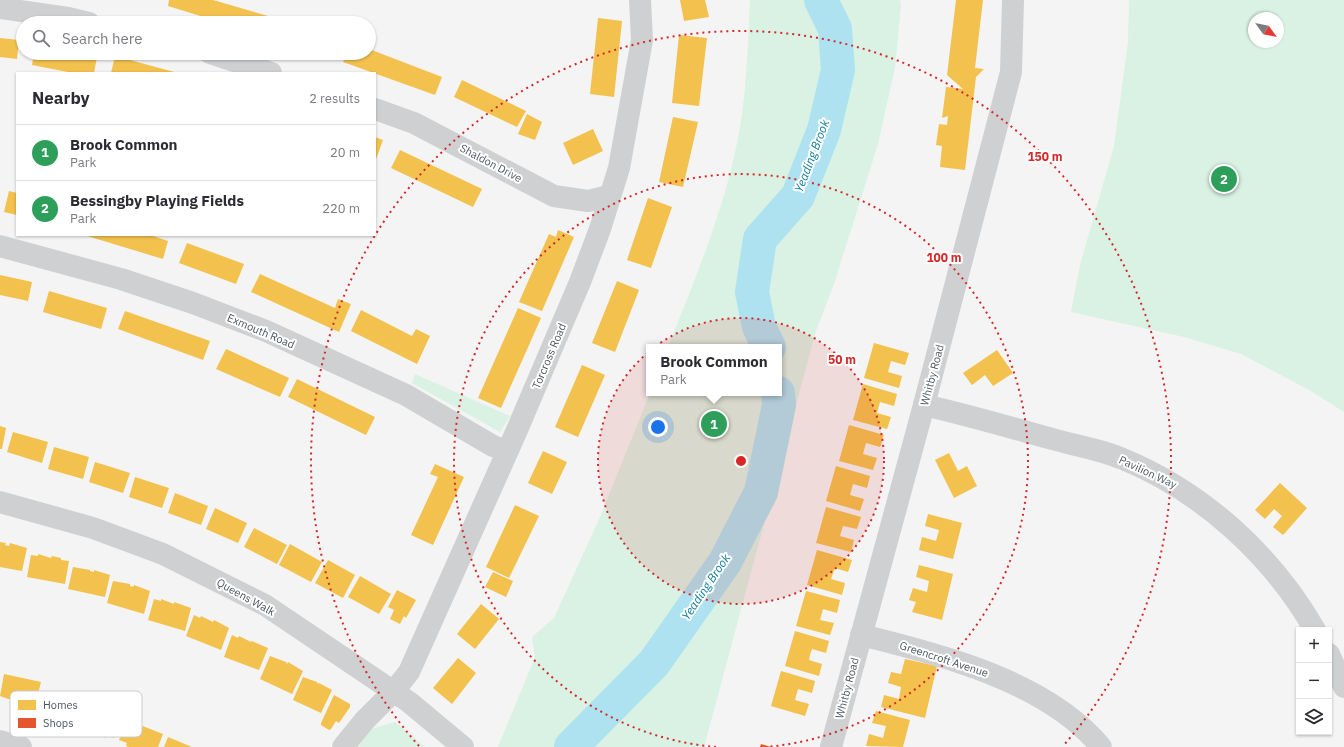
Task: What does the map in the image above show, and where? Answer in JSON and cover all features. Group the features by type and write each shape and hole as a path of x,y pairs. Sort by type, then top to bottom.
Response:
{"street":[{"name":"Torcross Road","path":"343,747 365,720 394,691 409,672 580,282 600,229 609,196 619,168 642,40 640,0"},
{"name":"Whitby Road","path":"831,747 924,405 1011,72 1013,0"},
{"path":"0,8 54,16"},
{"path":"231,60 268,72"},
{"name":"Shaldon Drive","path":"376,109 414,123 554,196 588,201 609,196"},
{"name":"Exmouth Road","path":"0,246 121,279 193,303 266,331 406,395 493,446 507,451"},
{"name":"Pavilion Way","path":"924,405 1122,458 1181,488 1229,526 1274,570 1314,627"},
{"name":"Queens Walk","path":"0,502 94,528 163,554 265,605 306,634 394,691 463,747"},
{"name":"Greencroft Avenue","path":"862,634 911,647 985,671 1066,713 1101,747"},
{"path":"1332,661 1344,687"},
{"path":"0,741 21,747"}],"green space":[{"path":"750,0 900,0 901,5 895,68 878,144 834,284 816,331 704,747 498,747 535,657 532,637 554,618 600,517 649,396 782,396 782,344 669,344 711,236 729,179 741,121 747,60"},
{"path":"1129,0 1344,0 1344,412 1311,391 1241,354 1184,337 1071,312 1080,265 1114,146 1128,42"},
{"path":"415,374 510,416 500,432 412,383"},
{"path":"395,722 425,747 358,747 371,729"}],"building: Homes":[{"path":"169,0 213,0 268,16 200,16 168,6"},
{"path":"680,0 705,0 709,17 684,21"},
{"path":"956,0 983,0 975,68 984,69 976,77 965,170 940,167 942,146 936,145 939,124 947,125 948,116 942,118 946,87 963,89 947,75"},
{"path":"598,18 622,21 614,97 590,94"},
{"path":"679,35 707,38 699,106 672,103"},
{"path":"0,38 16,40 16,59 0,57"},
{"path":"376,52 442,77 435,95 376,74 376,72 371,72 343,62 344,60 376,60"},
{"path":"33,60 96,60 94,72 68,72 32,65"},
{"path":"114,60 130,60 174,72 111,72"},
{"path":"462,80 526,111 517,127 454,97"},
{"path":"527,114 542,122 535,140 518,134"},
{"path":"673,117 698,122 683,187 659,182"},
{"path":"593,129 603,151 573,165 563,143"},
{"path":"376,137 383,140 376,159"},
{"path":"400,150 482,189 473,207 391,168"},
{"path":"9,191 16,193 16,215 4,212"},
{"path":"648,198 672,207 651,268 627,260"},
{"path":"558,230 574,237 542,311 519,302 549,234 556,237"},
{"path":"87,236 153,236 168,241 163,259"},
{"path":"187,243 244,264 236,284 179,263"},
{"path":"260,274 335,308 338,299 351,304 339,332 251,292"},
{"path":"0,275 32,282 28,301 0,295"},
{"path":"617,281 639,290 615,352 592,343"},
{"path":"49,291 107,308 101,329 43,312"},
{"path":"518,308 541,318 501,408 478,398"},
{"path":"361,310 412,336 416,329 430,336 417,364 351,331"},
{"path":"125,311 210,341 203,360 118,329"},
{"path":"874,343 909,353 905,365 891,361 888,372 902,376 899,388 864,378"},
{"path":"226,349 289,378 280,397 216,369"},
{"path":"997,350 1013,373 993,386 985,375 972,385 963,373"},
{"path":"582,365 605,375 578,437 555,427"},
{"path":"297,379 375,417 366,435 288,397"},
{"path":"863,384 897,394 894,406 880,402 877,413 891,417 887,429 853,420"},
{"path":"849,425 884,435 880,447 866,443 863,454 877,458 873,470 839,461"},
{"path":"0,426 6,428 2,449 0,449"},
{"path":"13,432 48,442 42,463 7,452"},
{"path":"54,447 89,457 83,479 48,469"},
{"path":"543,451 567,462 552,494 528,483"},
{"path":"949,453 958,471 967,466 977,486 954,498 935,460"},
{"path":"95,462 130,473 123,493 89,482"},
{"path":"435,464 464,477 433,545 411,535 438,477 430,474"},
{"path":"836,466 870,476 867,488 853,484 850,495 864,499 860,511 826,501"},
{"path":"135,477 169,488 162,508 129,497"},
{"path":"1280,483 1307,508 1283,535 1273,527 1282,516 1274,509 1265,519 1255,510"},
{"path":"175,493 208,506 201,525 168,513"},
{"path":"515,505 539,516 509,578 486,567"},
{"path":"826,507 861,517 857,529 843,526 840,536 854,540 851,552 816,543"},
{"path":"215,508 247,523 238,543 206,529"},
{"path":"928,514 962,523 953,559 919,550 922,537 936,541 939,530 925,526"},
{"path":"254,528 287,545 277,564 244,547"},
{"path":"0,542 6,543 5,545 9,546 10,543 27,548 22,571 0,567"},
{"path":"290,544 322,562 311,582 279,565"},
{"path":"817,550 852,560 848,572 835,568 831,579 845,583 842,595 807,585"},
{"path":"38,554 69,561 65,584 27,577 31,555 38,556"},
{"path":"328,560 355,575 343,598 315,583"},
{"path":"919,565 953,574 942,620 912,612 916,602 909,600 913,588 927,592 929,581 916,577"},
{"path":"73,567 94,572 94,570 110,575 105,597 68,589"},
{"path":"493,572 513,581 506,597 485,587"},
{"path":"360,576 391,594 379,614 348,597"},
{"path":"113,581 130,584 130,586 133,587 134,585 150,591 144,614 107,603"},
{"path":"397,590 416,600 406,618 404,616 400,624 390,619 394,610 388,607"},
{"path":"806,591 840,600 837,613 823,609 820,620 834,623 830,635 796,626"},
{"path":"154,599 161,601 161,599 174,604 174,602 191,608 185,631 148,620"},
{"path":"481,604 499,619 475,649 457,634"},
{"path":"194,615 200,618 201,616 213,622 214,620 229,628 221,650 186,636"},
{"path":"795,631 829,641 826,653 812,649 810,655 809,660 822,664 819,676 785,666"},
{"path":"232,635 238,638 239,636 268,648 259,670 224,657"},
{"path":"270,656 286,662 287,664 288,662 303,671 292,694 260,679"},
{"path":"458,658 476,673 452,704 433,688"},
{"path":"905,659 937,666 925,718 881,707 884,695 899,699 901,687 888,683 891,672 901,674"},
{"path":"781,671 815,681 812,693 798,689 795,700 809,704 805,716 771,706"},
{"path":"4,674 41,682 39,691 10,691 10,700 0,696"},
{"path":"303,677 332,690 321,713 293,700"},
{"path":"334,695 350,704 350,707 339,723 336,721 329,730 321,725 321,723"},
{"path":"876,711 910,720 903,747 866,746 869,734 883,738 886,726 872,723"},
{"path":"142,726 163,734 158,747 129,747 126,746 127,743 119,740 120,737 142,737"},
{"path":"168,737 192,747 164,747"}],"building: Shops":[{"path":"761,744 771,747 760,747"}],"waterway":[{"name":"Yeading Brook","path":"768,344 759,327 752,292 760,239 798,196 824,130 838,70 835,29 821,0"},
{"name":"Yeading Brook","path":"571,747 654,663 725,562 761,492 779,405 778,396"}],"place":[{"name":"Bessingby Playing Fields","path":"1224,179"},
{"name":"Brook Common","path":"714,424"}]}
